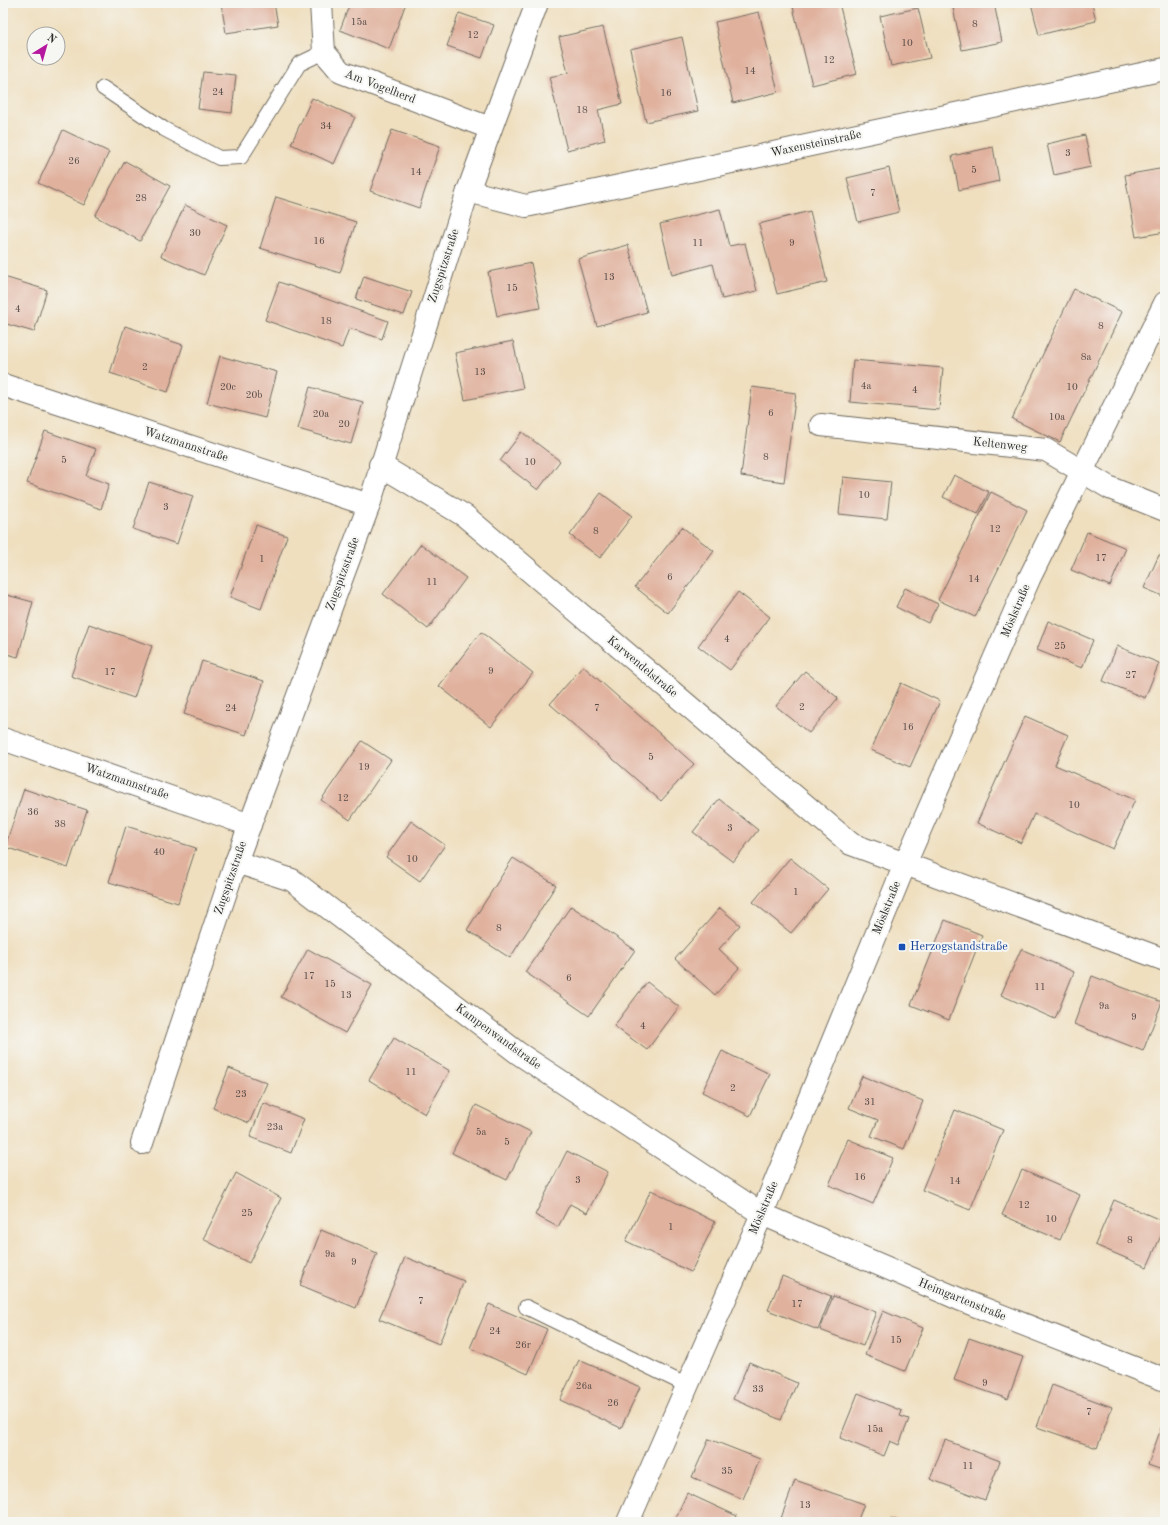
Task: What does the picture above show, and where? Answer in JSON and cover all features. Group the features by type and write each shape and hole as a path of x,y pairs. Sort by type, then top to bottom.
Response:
{"street":[{"path":"321,3 324,52"},
{"name":"Zugspitzstraße","path":"142,1143 236,862 368,505 468,191 537,3"},
{"name":"Am Vogelherd","path":"324,52 341,72 490,128"},
{"name":"Waxensteinstraße","path":"468,191 526,206 1165,69"},
{"name":"Möslstraße","path":"628,1522 762,1214 905,864 1029,579 1165,303"},
{"name":"Watzmannstraße","path":"3,385 368,505"},
{"name":"Keltenweg","path":"821,425 1046,450 1110,488 1165,510"},
{"name":"Karwendelstraße","path":"380,465 465,516 851,844 905,864"},
{"name":"Watzmannstraße","path":"3,739 250,825"},
{"name":"Kampenwandstraße","path":"236,862 292,880 518,1053 762,1214"},
{"path":"905,864 1165,960"},
{"name":"Heimgartenstraße","path":"762,1214 959,1299 1165,1380"}],"lane":[{"path":"102,88 164,130 219,158 241,156 299,64 324,52"},
{"path":"526,1307 688,1386"}],"building":[{"path":"221,3 274,3 278,25 226,33"},
{"path":"350,3 406,3 389,49 340,30"},
{"path":"809,3 839,3 857,74 812,85 793,7"},
{"path":"952,3 994,3 1002,42 962,50"},
{"path":"1031,3 1092,3 1096,21 1039,35"},
{"path":"918,8 930,58 891,66 880,16"},
{"path":"759,12 778,92 733,103 715,22"},
{"path":"459,13 494,25 482,58 447,46"},
{"path":"603,27 622,104 598,110 605,140 567,150 549,77 568,73 559,37"},
{"path":"682,37 698,111 646,122 630,49"},
{"path":"203,72 236,75 232,113 198,109"},
{"path":"312,98 355,117 334,164 291,144"},
{"path":"63,130 109,152 84,205 38,183"},
{"path":"392,130 440,146 419,208 370,191"},
{"path":"1085,135 1091,167 1054,175 1047,144"},
{"path":"993,147 999,181 959,190 952,156"},
{"path":"125,161 170,186 140,241 95,216"},
{"path":"889,168 899,212 858,222 847,178"},
{"path":"1165,168 1165,232 1136,237 1125,175"},
{"path":"276,197 356,222 340,273 260,248"},
{"path":"185,205 227,225 204,275 161,256"},
{"path":"720,209 729,246 745,243 757,291 722,299 713,264 672,275 660,224"},
{"path":"810,211 827,282 777,294 759,224"},
{"path":"628,245 647,312 597,326 578,259"},
{"path":"531,263 540,308 497,316 488,272"},
{"path":"364,276 412,292 404,315 356,299"},
{"path":"4,277 47,290 34,332 3,323"},
{"path":"279,282 388,321 382,339 349,328 342,348 265,320"},
{"path":"1074,289 1122,312 1060,442 1012,419"},
{"path":"125,326 183,345 168,392 110,373"},
{"path":"513,341 523,388 465,400 455,353"},
{"path":"220,356 277,372 265,418 207,403"},
{"path":"853,360 943,368 939,410 850,402"},
{"path":"310,387 363,402 351,444 298,429"},
{"path":"752,387 796,393 784,482 741,476"},
{"path":"45,431 96,449 86,476 109,484 101,509 27,483"},
{"path":"522,432 560,461 538,490 500,461"},
{"path":"954,475 989,492 978,514 943,497"},
{"path":"843,477 891,482 887,519 839,514"},
{"path":"149,482 193,496 177,544 133,529"},
{"path":"991,492 1027,510 975,617 938,600"},
{"path":"601,493 632,516 600,558 570,535"},
{"path":"256,525 287,536 261,609 230,597"},
{"path":"682,527 714,551 668,613 635,587"},
{"path":"1087,532 1126,548 1110,586 1071,570"},
{"path":"421,544 466,578 428,629 383,594"},
{"path":"1159,555 1165,558 1165,597 1144,588"},
{"path":"905,588 938,604 928,623 896,607"},
{"path":"738,592 770,617 730,670 698,646"},
{"path":"3,594 33,602 18,657 3,653"},
{"path":"1048,621 1093,640 1082,668 1037,650"},
{"path":"89,624 152,646 134,698 71,676"},
{"path":"481,632 533,673 491,727 439,686"},
{"path":"1117,646 1159,663 1145,698 1103,681"},
{"path":"202,661 264,681 246,735 184,714"},
{"path":"583,666 694,764 661,801 550,704"},
{"path":"805,671 838,698 809,733 776,706"},
{"path":"901,683 940,701 910,767 871,750"},
{"path":"1025,716 1068,735 1055,765 1135,800 1113,849 1034,814 1021,843 977,823"},
{"path":"362,741 391,760 350,820 321,800"},
{"path":"24,789 87,810 68,868 5,847"},
{"path":"719,799 758,830 733,862 693,832"},
{"path":"411,821 445,845 420,881 386,857"},
{"path":"126,826 196,848 178,903 109,882"},
{"path":"513,858 556,885 510,958 467,930"},
{"path":"790,858 828,889 791,933 753,902"},
{"path":"571,906 635,950 589,1016 525,972"},
{"path":"720,908 740,925 719,949 739,968 715,995 675,959"},
{"path":"945,920 982,935 949,1020 911,1005"},
{"path":"308,949 372,985 345,1033 281,997"},
{"path":"1021,949 1074,972 1055,1019 1001,995"},
{"path":"1092,976 1162,1002 1143,1051 1074,1024"},
{"path":"647,982 679,1007 647,1050 614,1026"},
{"path":"394,1038 450,1071 425,1114 369,1080"},
{"path":"722,1051 770,1074 750,1116 702,1092"},
{"path":"229,1068 267,1083 249,1123 213,1108"},
{"path":"862,1076 923,1101 904,1149 871,1136 878,1120 849,1108"},
{"path":"263,1103 304,1119 291,1153 250,1137"},
{"path":"476,1105 531,1132 507,1180 452,1153"},
{"path":"955,1110 1003,1130 970,1210 922,1190"},
{"path":"848,1139 893,1158 873,1204 829,1185"},
{"path":"567,1151 608,1172 587,1213 570,1204 558,1227 535,1215"},
{"path":"1022,1170 1080,1195 1060,1240 1002,1215"},
{"path":"236,1173 281,1198 249,1263 203,1239"},
{"path":"651,1190 715,1222 691,1272 626,1241"},
{"path":"1114,1200 1165,1222 1165,1227 1147,1267 1095,1245"},
{"path":"321,1230 377,1253 356,1308 300,1285"},
{"path":"405,1257 464,1281 439,1344 379,1319"},
{"path":"782,1276 831,1296 818,1330 768,1310"},
{"path":"833,1296 876,1312 863,1346 820,1330"},
{"path":"489,1304 547,1329 528,1374 470,1348"},
{"path":"883,1311 923,1328 905,1371 865,1355"},
{"path":"969,1338 1023,1357 1008,1399 954,1380"},
{"path":"579,1360 640,1387 621,1428 560,1400"},
{"path":"749,1362 797,1383 781,1420 733,1399"},
{"path":"1052,1385 1112,1407 1097,1448 1037,1427"},
{"path":"858,1393 902,1411 900,1416 909,1419 899,1445 890,1441 884,1456 840,1438"},
{"path":"1165,1417 1165,1471 1148,1465"},
{"path":"709,1439 760,1459 743,1499 692,1477"},
{"path":"945,1440 1000,1461 985,1500 930,1479"},
{"path":"795,1480 864,1504 857,1522 780,1521"},
{"path":"687,1493 737,1516 734,1522 674,1522"},
{"path":"891,1518 901,1522 889,1522"}],"place":[{"name":"Herzogstandstraße","path":"902,947"}]}
